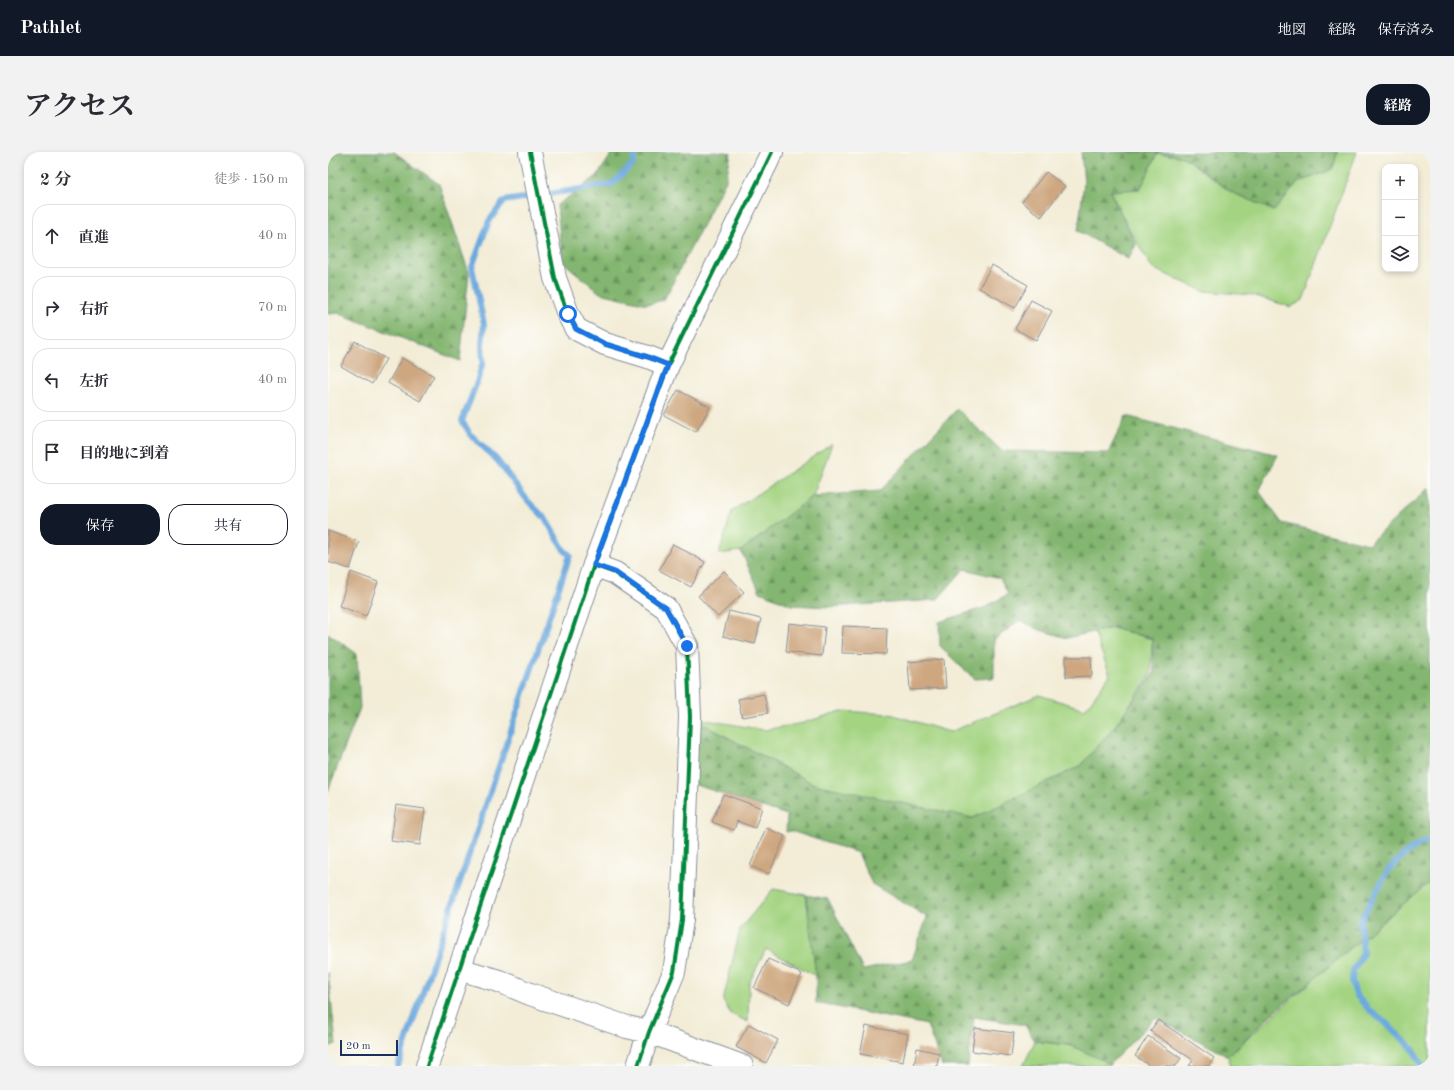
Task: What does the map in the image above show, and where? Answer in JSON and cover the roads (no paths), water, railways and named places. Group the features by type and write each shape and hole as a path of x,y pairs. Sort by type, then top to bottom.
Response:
{"street":[{"path":"530,152 555,278 568,314 576,329 605,344 648,357 668,365"},
{"path":"427,1066 594,565 668,365 772,152"},
{"path":"594,565 615,572 666,608 687,646 690,717 682,920 674,972 649,1032 638,1066"},
{"path":"459,969 499,981 530,994 627,1027 649,1032 742,1066"}],"waterway":[{"path":"398,1066 570,555 564,550 545,518 528,501 497,460 471,435 462,421 483,362 482,345 484,324 472,267 489,221 504,201 612,184 633,164 635,152"},
{"path":"1422,1066 1413,1049 1386,1023 1371,1012 1356,995 1352,982 1353,971 1363,953 1360,921 1389,869 1406,853 1421,843 1430,840"}]}
